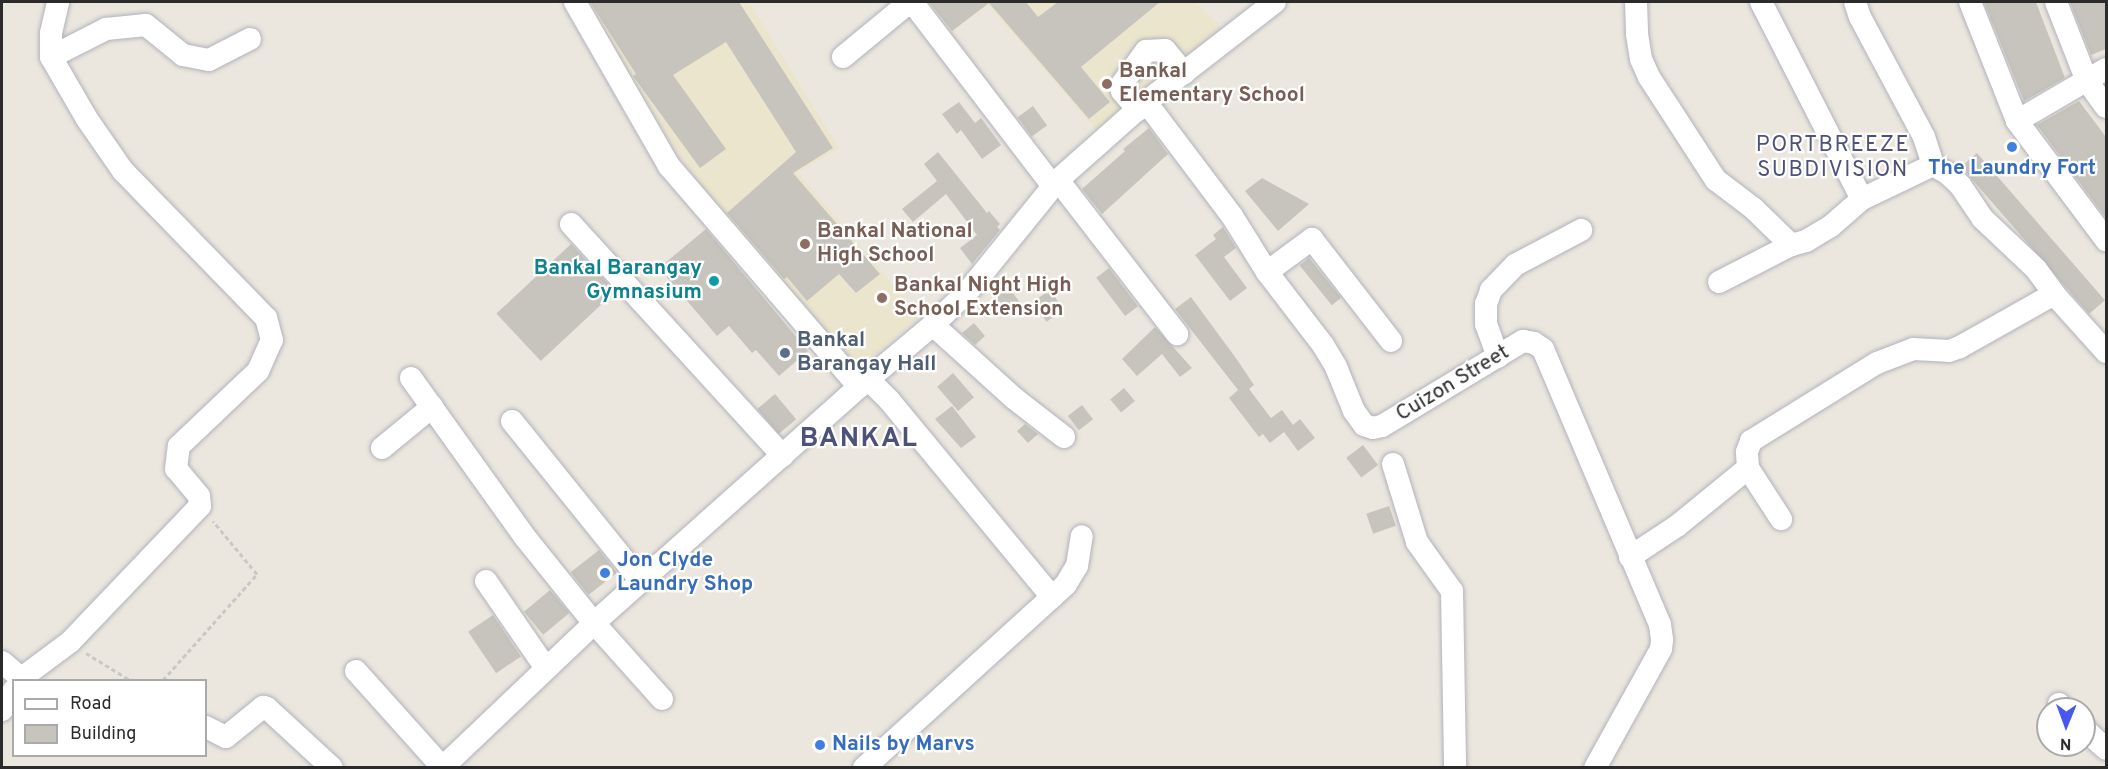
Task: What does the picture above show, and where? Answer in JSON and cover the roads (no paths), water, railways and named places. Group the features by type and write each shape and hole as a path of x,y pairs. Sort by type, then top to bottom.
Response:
{"street":[{"path":"575,2 669,166 863,383 888,400 1052,597"},
{"path":"356,671 442,767 594,622 863,383 933,325 969,290 1056,183 1142,106 1275,2"},
{"path":"1636,2 1637,34 1641,59 1654,87 1716,180 1754,209 1791,245"},
{"path":"1761,2 1862,199"},
{"path":"1855,2 1860,17 1924,137 1933,165 1954,178 1982,218 2036,269 2054,294 2106,352"},
{"path":"1970,2 2017,121 2106,240"},
{"path":"2056,2 2087,81 2106,107"},
{"path":"23,679 70,642 200,506 199,496 176,469 179,446 258,371 272,340 266,318 123,171 87,119 51,57 52,3"},
{"path":"843,57 906,5 916,7 1177,334"},
{"path":"51,57 106,29 146,25 183,55 209,60 250,39"},
{"name":"Cuizon Street","path":"1184,73 1165,50 1146,51 1122,84 1122,91 1142,106 1232,216 1267,272 1323,345 1336,367 1354,411 1364,425 1374,428 1382,426 1523,341 1534,343 1543,349 1660,625 1661,649 1595,768"},
{"path":"2017,121 2106,69"},
{"path":"1719,282 1791,245 1806,241 1831,226 1862,199 1933,165"},
{"path":"571,224 783,456"},
{"path":"1498,357 1486,324 1486,304 1491,290 1515,265 1581,230"},
{"path":"1267,272 1312,240 1391,341"},
{"path":"1781,519 1748,468 1747,452 1751,441 1876,363 1913,349 1949,351 1960,347 2054,294"},
{"path":"933,325 1013,402 1064,437"},
{"path":"411,378 524,536 594,622 662,699"},
{"path":"382,448 432,407"},
{"path":"512,421 641,581"},
{"path":"1393,464 1417,542 1452,591 1455,768"},
{"path":"1630,557 1677,526 1699,505 1748,468"},
{"path":"864,768 1066,584 1077,566 1082,536"},
{"path":"486,581 545,667"},
{"path":"2,662 15,679"},
{"path":"2,710 12,693"},
{"path":"207,728 226,737 263,707 267,708 332,768"}],"place":[{"name":"Bankal Elementary School","path":"1107,84"},
{"name":"The Laundry Fort","path":"2012,147"},
{"name":"Bankal National High School","path":"805,244"},
{"name":"Bankal Barangay Gymnasium","path":"714,281"},
{"name":"Bankal Night High School Extension","path":"882,298"},
{"name":"Bankal Barangay Hall","path":"785,353"},
{"name":"Jon Clyde Laundry Shop","path":"605,573"},
{"name":"Nails by Marvs","path":"820,745"}],"district":[{"name":"PORTBREEZE SUBDIVISION","path":"1833,158"},
{"name":"BANKAL","path":"859,440"}]}
